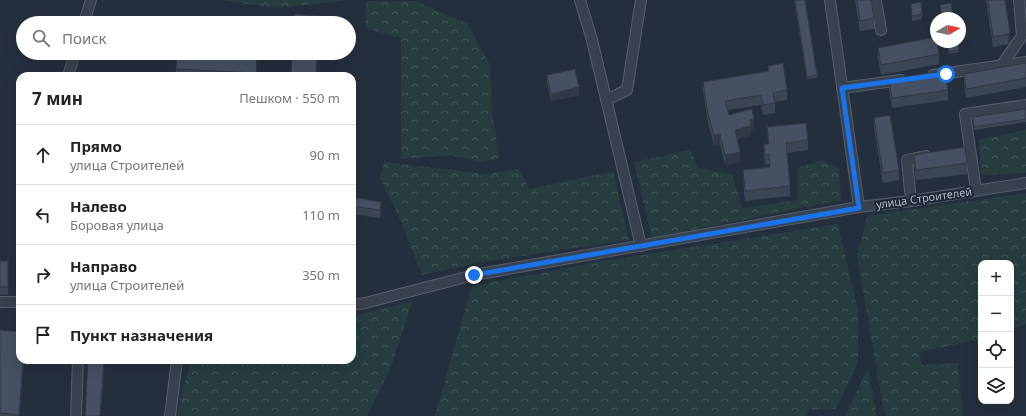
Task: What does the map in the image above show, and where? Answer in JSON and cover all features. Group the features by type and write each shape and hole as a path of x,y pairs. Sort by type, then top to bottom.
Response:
{"street":[{"path":"86,16 90,0"},
{"path":"580,0 641,246"},
{"path":"606,100 627,90 641,0"},
{"path":"830,0 859,208"},
{"path":"876,0 881,30"},
{"path":"1001,66 1022,36 1019,0"},
{"path":"69,72 73,60"},
{"path":"924,77 1026,62"},
{"path":"842,88 909,79"},
{"path":"976,190 966,149 966,114 1026,105"},
{"path":"911,201 906,160 935,155"},
{"name":"улица Строителей","path":"356,304 474,275 859,208 1026,183"},
{"path":"0,302 16,302"},
{"path":"76,416 78,364"},
{"path":"170,416 176,364"}],"green space":[{"path":"219,0 349,0 276,8"},
{"path":"367,1 415,1 467,23 490,65 492,111 499,158 480,163 451,155 401,159 401,38 365,28"},
{"path":"1026,130 1026,173 981,175 979,140"},
{"path":"690,150 698,168 732,174 742,208 798,200 798,168 823,160 839,169 841,200 652,238 634,162"},
{"path":"384,162 485,174 519,169 529,189 613,171 629,240 482,262 422,275 399,217 380,178"},
{"path":"1026,193 1026,324 1014,329 1014,260 978,260 978,340 920,352 921,365 958,363 963,416 885,416 857,257 867,216"},
{"path":"838,224 858,311 858,362 836,409 808,410 807,416 435,416 472,286 604,261"},
{"path":"412,302 391,367 367,416 177,416 183,387 191,364 356,364 356,315"},
{"path":"868,368 877,416 845,416 847,411"}],"building":[{"path":"795,0 805,0 817,75 807,77"},
{"path":"857,0 871,0 874,18 860,21"},
{"path":"988,0 1005,0 1010,32 1008,34 993,37"},
{"path":"921,2 922,14 912,16 911,4"},
{"path":"951,3 952,12 941,12 940,5"},
{"path":"294,14 319,16 294,16"},
{"path":"930,38 930,48 938,48 939,54 881,65 878,48"},
{"path":"948,48 959,48 959,50 949,52"},
{"path":"177,60 257,60 256,72 176,69"},
{"path":"292,60 317,60 316,72 291,72"},
{"path":"783,63 787,90 773,93 775,103 763,105 761,95 725,101 729,115 752,109 754,119 750,120 751,126 735,130 740,152 725,155 720,134 714,135 708,114 703,82 769,71 768,66"},
{"path":"1026,63 1026,78 966,89 964,74"},
{"path":"575,69 579,87 551,94 547,75"},
{"path":"945,71 948,90 892,98 889,79"},
{"path":"1026,109 1026,119 974,127 973,117"},
{"path":"890,115 899,170 883,173 874,118"},
{"path":"806,123 808,140 786,143 790,186 745,191 743,170 770,167 769,154 765,155 764,144 769,144 767,127"},
{"path":"965,147 967,163 916,170 914,155"},
{"path":"356,198 381,202 380,210 356,207"},
{"path":"0,261 8,261 8,287 0,287"},
{"path":"0,330 16,332 16,364 23,364 19,415 0,413"},
{"path":"88,364 104,364 100,416 85,416"}],"route":[{"path":"474,275 859,208 842,88 946,74"}]}
